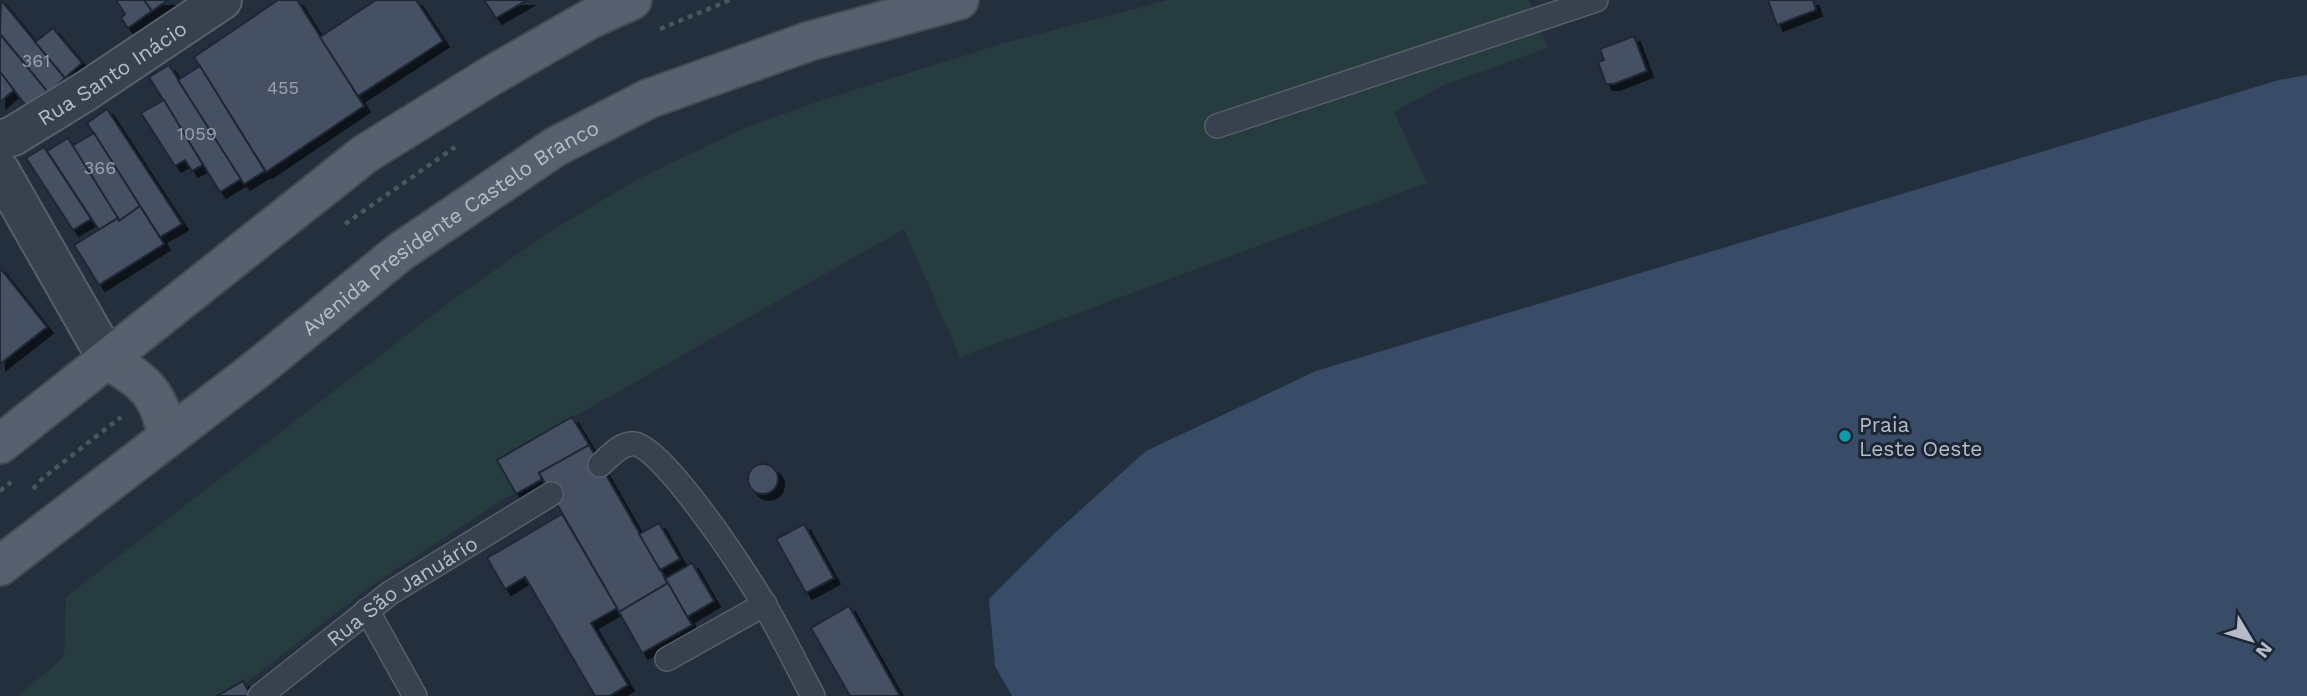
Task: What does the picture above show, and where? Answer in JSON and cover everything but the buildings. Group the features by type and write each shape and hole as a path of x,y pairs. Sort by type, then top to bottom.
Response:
{"main road":[{"path":"0,444 365,154 489,76 590,19 632,0"},
{"name":"Avenida Presidente Castelo Branco","path":"0,566 257,369 401,252 555,147 648,99 810,41 959,0"},
{"path":"108,360 132,374 152,393 163,413 167,437"}],"street":[{"name":"Rua Santo Inácio","path":"0,140 13,136 86,91 222,0"},
{"path":"0,171 108,360"}],"lane":[{"path":"1217,126 1596,0"},
{"path":"600,465 624,445 635,443 648,449 685,488 765,604 813,696"},
{"name":"Rua São Januário","path":"260,696 367,610 551,494"},
{"path":"667,659 765,604"},
{"path":"367,610 415,696"}],"path":[{"path":"656,32 730,0"},
{"path":"342,225 456,146"},
{"path":"0,491 22,474"}],"green space":[{"path":"1168,0 1529,0 1548,48 1444,85 1394,112 1427,183 960,357 904,229 498,460 516,494 507,497 375,583 247,682 222,696 18,696 64,657 66,597 451,301 546,234 642,177 742,129 822,100 1001,44"}],"water":[{"name":"Praia Leste Oeste","path":"2307,75 2307,696 1012,696 995,666 989,599 1055,533 1146,451 1316,371 2279,80"}],"place":[{"name":"Praia Leste Oeste","path":"1845,436"}]}
